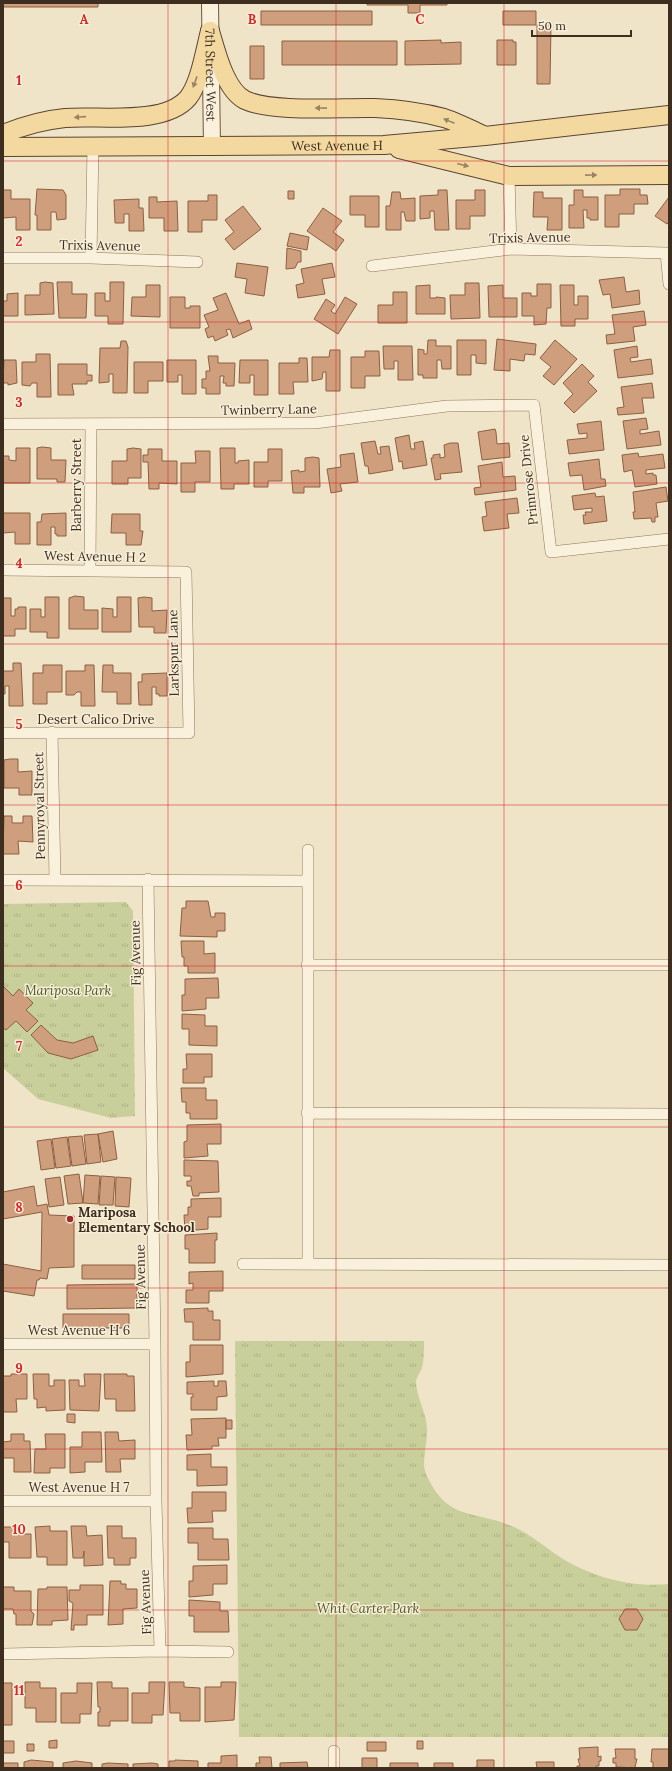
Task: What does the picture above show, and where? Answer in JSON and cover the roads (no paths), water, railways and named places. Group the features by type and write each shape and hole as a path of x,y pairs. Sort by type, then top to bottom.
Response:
{"main road":[{"name":"7th Street West","path":"210,3 212,147"},
{"path":"3,134 25,125 64,118 141,116 172,110 189,97 195,84 210,31"},
{"path":"210,31 222,70 235,92 245,100 259,104 283,107 375,108 415,113 444,118 485,136"},
{"name":"West Avenue H","path":"3,147 384,145 485,136 669,115"},
{"path":"384,145 509,176 669,175"}],"street":[{"path":"91,258 93,146"},
{"path":"509,176 511,249"},
{"name":"Trixis Avenue","path":"372,266 511,249 666,253 669,284"},
{"name":"Trixis Avenue","path":"3,258 91,258 197,262"},
{"name":"Twinberry Lane","path":"3,424 91,425 315,423 447,406 534,406"},
{"name":"Primrose Drive","path":"534,406 550,552 669,539"},
{"name":"Barberry Street","path":"90,570 91,425"},
{"name":"West Avenue H 2","path":"3,570 186,572"},
{"name":"Larkspur Lane","path":"186,572 189,733"},
{"name":"Pennyroyal Street","path":"52,732 55,879"},
{"name":"Desert Calico Drive","path":"3,733 189,733"},
{"path":"308,850 308,1263"},
{"path":"3,880 308,881"},
{"name":"Fig Avenue","path":"148,880 156,1501 160,1651"},
{"path":"307,966 669,965"},
{"path":"307,1113 669,1114"},
{"path":"243,1264 669,1265"},
{"name":"West Avenue H 6","path":"3,1344 155,1344"},
{"name":"West Avenue H 7","path":"3,1501 156,1501"},
{"path":"3,1654 160,1651 228,1652"},
{"path":"334,1751 334,1768"}],"place":[{"name":"Mariposa Elementary School","path":"70,1219"}],"park label":[{"name":"Mariposa Park","path":"68,990"},
{"name":"Whit Carter Park","path":"368,1608"}]}
